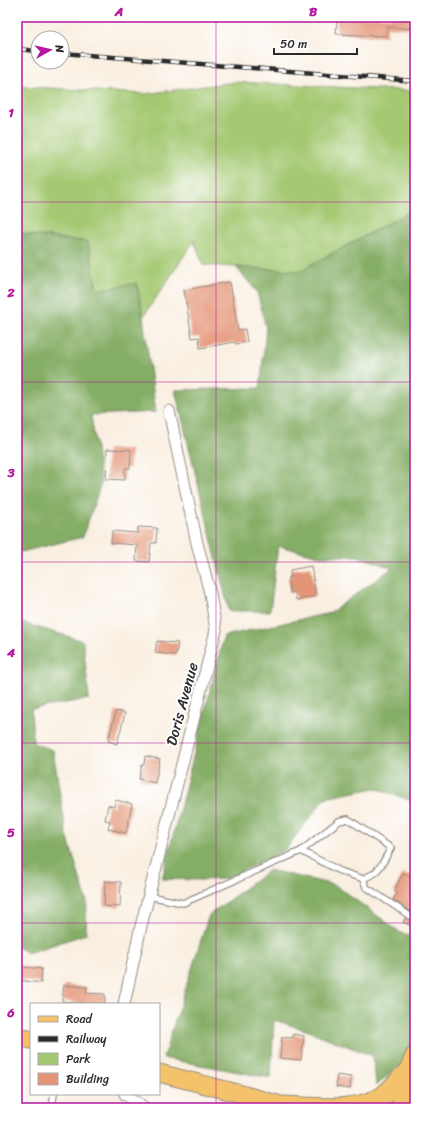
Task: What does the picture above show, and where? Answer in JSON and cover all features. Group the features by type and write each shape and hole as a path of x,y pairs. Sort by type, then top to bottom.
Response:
{"highway":[{"path":"287,1107 345,1106 370,1102 382,1096 393,1087 412,1062"},
{"path":"401,1108 404,1090 412,1062"}],"main road":[{"path":"17,1036 30,1040"},
{"path":"160,1073 245,1094 287,1107"}],"street":[{"name":"Doris Avenue","path":"124,1003 149,896 216,630 210,593 197,542 169,411"},
{"path":"126,1095 145,1108"}],"lane":[{"path":"149,896 183,903 301,851 339,821 348,819 391,848 375,873 363,879 340,871 301,851"},
{"path":"363,879 366,887 410,916"},
{"path":"52,1108 54,1095"}],"green space":[{"path":"235,82 415,91 415,209 299,271 203,265 194,241 143,317 137,284 97,290 88,242 17,233 17,86 145,94"},
{"path":"415,209 415,802 375,788 325,798 285,850 226,879 162,879 224,636 330,613 392,568 357,556 320,556 278,546 270,611 229,611 175,390 260,388 266,328 257,292 236,267 299,271"},
{"path":"17,233 88,242 97,290 137,283 156,412 91,415 101,483 83,537 17,553"},
{"path":"17,621 83,641 89,699 31,709 33,743 53,750 66,832 87,902 86,934 28,953 17,947"},
{"path":"269,870 335,885 401,933 415,936 415,1044 409,1057 376,1086 373,1056 306,1030 274,1020 271,1078 163,1058 209,915"}],"building":[{"path":"337,17 415,17 415,29 387,27 387,36 336,34"},
{"path":"230,282 238,330 245,329 247,342 236,344 235,342 200,348 199,337 192,338 184,290"},
{"path":"107,449 131,450 130,468 125,468 125,480 106,479"},
{"path":"138,527 157,528 156,543 151,543 149,562 136,561 137,545 111,543 112,531 138,533"},
{"path":"311,566 316,596 296,600 295,592 290,593 288,578 291,577 290,570"},
{"path":"157,641 178,643 176,655 155,653"},
{"path":"116,711 125,713 117,744 108,741"},
{"path":"145,756 160,759 155,783 139,779 142,765 144,765"},
{"path":"115,800 132,804 126,833 108,829 110,821 105,820 108,805 114,807"},
{"path":"415,863 415,928 403,922 405,918 412,920 414,914 393,900 397,893 394,891 403,873 409,876"},
{"path":"105,881 121,882 120,907 104,906"},
{"path":"17,966 42,969 41,983 17,980"},
{"path":"64,985 87,987 86,993 105,994 105,1003 62,1001"},
{"path":"293,1034 304,1036 301,1060 280,1058 282,1037 292,1038"},
{"path":"337,1075 351,1077 350,1089 336,1087"}],"railway":[{"path":"17,49 30,50"},
{"path":"70,54 415,81"}]}
